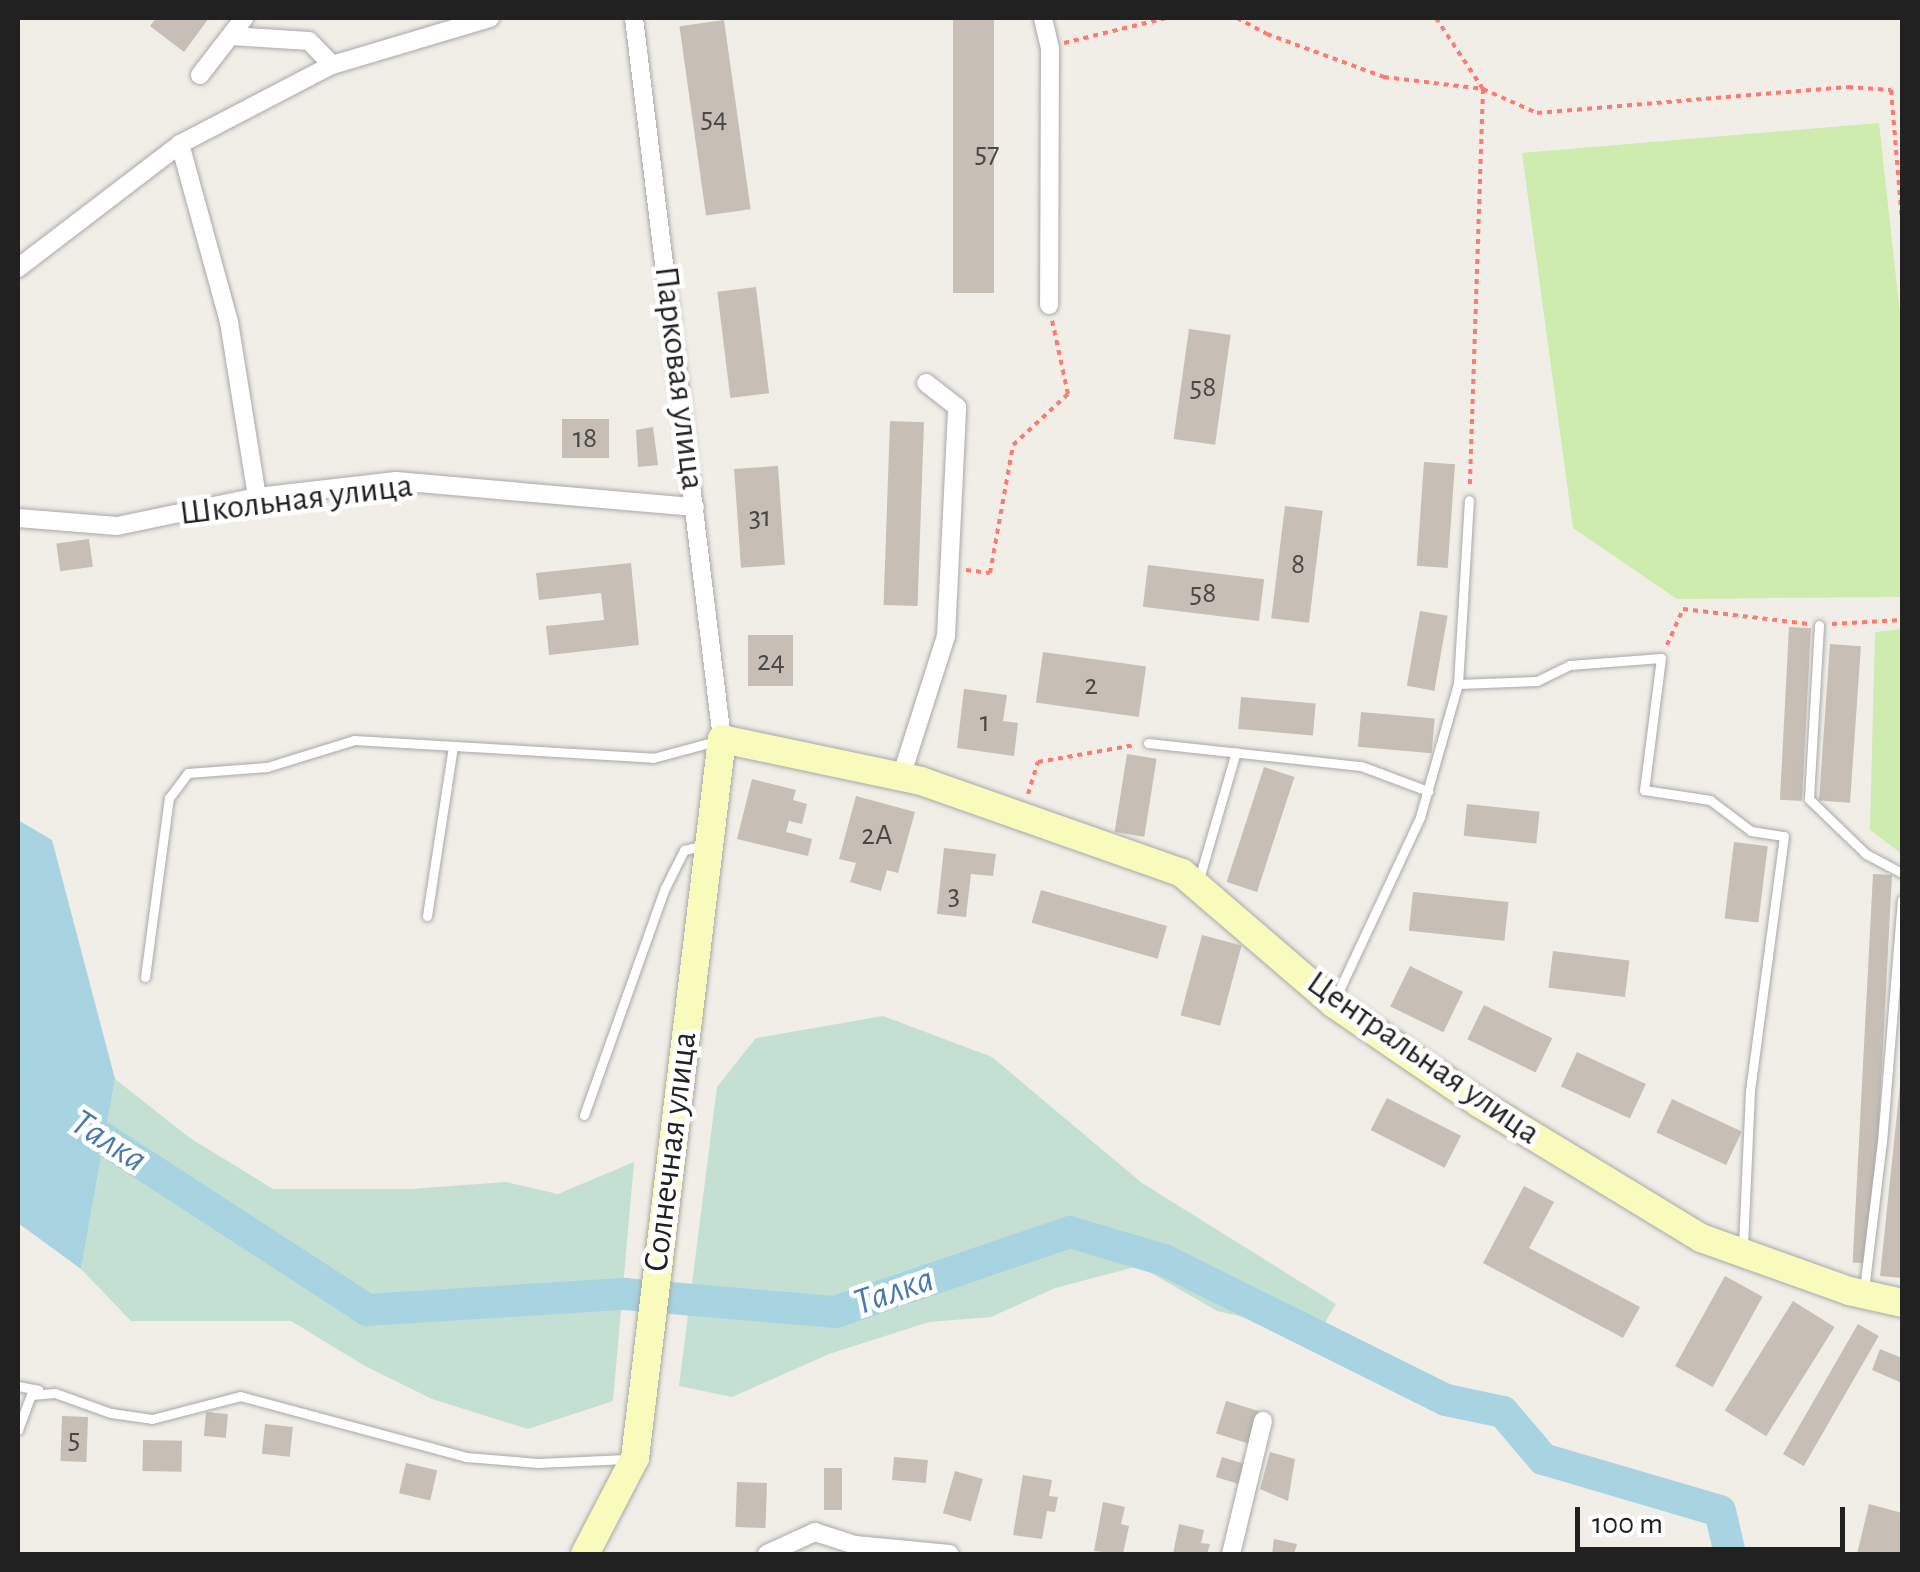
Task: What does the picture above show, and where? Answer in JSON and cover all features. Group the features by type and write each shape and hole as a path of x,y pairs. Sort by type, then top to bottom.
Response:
{"street":[{"path":"200,75 244,18"},
{"path":"18,268 180,144 332,65 490,18"},
{"name":"Парковая улица","path":"634,18 722,739"},
{"path":"1043,18 1050,48 1048,305"},
{"path":"232,36 310,42 332,65"},
{"path":"180,144 229,322 257,498"},
{"path":"901,777 946,636 957,407 926,383"},
{"name":"Школьная улица","path":"18,518 118,526 257,498 396,481 695,507"},
{"name":"Центральная улица","path":"722,739 901,777 1022,814 1182,873 1333,1003 1480,1103 1701,1238 1863,1294 1902,1303"},
{"name":"Солнечная улица","path":"585,1554 635,1458 706,846 722,739"},
{"path":"1231,1554 1263,1421"},
{"path":"767,1554 815,1532 855,1544 950,1554"}],"lane":[{"path":"1333,1003 1428,791 1458,684 1469,500"},
{"path":"1818,625 1809,799 1866,854 1902,872"},
{"path":"1458,684 1537,681 1570,665 1661,658 1644,790 1710,800 1751,832 1784,836 1750,1090 1742,1254"},
{"path":"145,977 169,798 188,773 267,767 354,740 654,758 722,739"},
{"path":"1148,742 1361,766 1428,791"},
{"path":"427,916 453,747"},
{"path":"1197,886 1236,752"},
{"path":"584,1115 665,888 684,850 706,846"},
{"path":"1863,1294 1882,1142 1902,900"},
{"path":"18,1386 55,1393 111,1413 152,1420 240,1396 466,1457 538,1463 635,1458"},
{"path":"18,1430 32,1394 55,1393"}],"path":[{"path":"1050,48 1166,18"},
{"path":"1237,18 1268,34 1384,77 1483,89 1537,113 1848,86 1891,90 1902,220"},
{"path":"1436,18 1483,89 1469,500"},
{"path":"963,570 990,574 1013,445 1068,394 1048,305"},
{"path":"1661,658 1683,609 1818,625 1902,620"},
{"path":"1022,814 1038,762 1148,742"}],"green space":[{"path":"1879,123 1902,332 1902,597 1677,599 1573,528 1522,153"},
{"path":"1902,629 1902,854 1870,830 1875,632"},
{"path":"883,1016 992,1057 1142,1183 1336,1304 1318,1334 1217,1311 1139,1266 1055,1288 991,1317 929,1322 829,1354 732,1397 679,1386 717,1087 756,1038"},
{"path":"115,1079 190,1138 273,1189 410,1189 506,1182 558,1194 634,1162 613,1401 528,1429 432,1399 365,1366 291,1321 131,1321 81,1269"}],"water":[{"path":"18,820 52,840 115,1079 81,1269 18,1223"}],"building":[{"path":"156,18 209,18 184,52 150,26"},
{"path":"953,18 994,18 994,293 953,293"},
{"path":"724,20 751,209 706,215 679,26"},
{"path":"756,287 769,393 730,398 717,292"},
{"path":"1189,329 1231,335 1215,445 1174,439"},
{"path":"562,419 609,419 609,458 562,458"},
{"path":"890,421 924,422 918,606 884,605"},
{"path":"653,427 658,465 638,467 636,430"},
{"path":"1424,462 1455,464 1448,568 1417,566"},
{"path":"778,466 785,565 741,568 734,469"},
{"path":"1285,506 1323,511 1309,623 1271,618"},
{"path":"89,539 93,567 60,571 56,544"},
{"path":"631,563 639,645 549,655 546,626 604,620 601,593 539,600 536,573"},
{"path":"1148,565 1264,579 1259,621 1143,607"},
{"path":"1420,611 1448,616 1434,691 1407,686"},
{"path":"1789,627 1811,628 1802,801 1780,800"},
{"path":"748,635 793,635 793,686 748,686"},
{"path":"1830,644 1861,646 1850,803 1819,801"},
{"path":"1043,652 1146,666 1139,717 1036,703"},
{"path":"964,689 1007,695 1003,721 1018,723 1014,756 957,748"},
{"path":"1241,697 1316,704 1313,735 1238,729"},
{"path":"1361,712 1435,718 1432,753 1358,747"},
{"path":"1127,754 1157,759 1144,837 1115,832"},
{"path":"1264,767 1294,777 1257,892 1227,882"},
{"path":"752,779 796,790 793,800 807,804 802,824 789,821 786,832 812,839 808,856 737,839"},
{"path":"856,796 915,812 898,873 887,870 881,891 850,882 856,863 839,859"},
{"path":"1467,804 1540,812 1536,843 1464,836"},
{"path":"1734,842 1768,846 1758,923 1725,918"},
{"path":"944,848 996,854 993,876 971,874 966,917 937,914"},
{"path":"1873,874 1892,875 1872,1263 1853,1262"},
{"path":"1041,890 1167,926 1158,959 1032,923"},
{"path":"1413,892 1508,902 1504,941 1409,931"},
{"path":"1202,935 1242,946 1220,1026 1181,1015"},
{"path":"1553,951 1629,960 1625,997 1548,988"},
{"path":"1410,966 1463,992 1443,1032 1390,1006"},
{"path":"1484,1005 1552,1038 1536,1072 1467,1039"},
{"path":"1577,1052 1646,1084 1630,1119 1561,1086"},
{"path":"1902,1085 1902,1278 1880,1276"},
{"path":"1387,1098 1461,1136 1445,1168 1371,1130"},
{"path":"1672,1099 1742,1132 1726,1165 1656,1133"},
{"path":"1524,1186 1554,1202 1529,1248 1640,1307 1623,1338 1483,1263"},
{"path":"1725,1276 1763,1297 1713,1387 1675,1366"},
{"path":"1793,1301 1835,1327 1766,1436 1725,1410"},
{"path":"1858,1324 1879,1336 1804,1466 1783,1454"},
{"path":"1880,1349 1902,1358 1902,1383 1872,1370"},
{"path":"1226,1401 1259,1411 1249,1443 1216,1434"},
{"path":"206,1412 228,1414 226,1438 204,1436"},
{"path":"62,1416 88,1417 86,1462 60,1461"},
{"path":"265,1424 293,1427 290,1457 262,1454"},
{"path":"143,1440 182,1441 181,1472 142,1471"},
{"path":"1270,1452 1295,1459 1288,1501 1260,1489"},
{"path":"894,1457 928,1460 926,1483 892,1480"},
{"path":"1222,1457 1245,1464 1239,1484 1216,1477"},
{"path":"406,1463 437,1470 430,1500 399,1493"},
{"path":"824,1468 842,1468 842,1510 824,1510"},
{"path":"955,1471 983,1479 971,1521 943,1513"},
{"path":"1023,1475 1052,1480 1049,1496 1058,1497 1055,1512 1047,1511 1042,1539 1013,1535"},
{"path":"737,1482 767,1483 765,1528 735,1527"},
{"path":"1103,1502 1125,1507 1121,1524 1129,1526 1123,1554 1094,1551"},
{"path":"1869,1504 1902,1513 1902,1554 1857,1554"},
{"path":"1179,1524 1204,1530 1201,1543 1210,1544 1207,1554 1173,1554"},
{"path":"1274,1539 1297,1544 1294,1554 1272,1554"}],"waterway":[{"name":"Талка","path":"18,1083 367,1310 624,1294 835,1312 1070,1232 1164,1260 1446,1400 1503,1412 1543,1459 1720,1511 1730,1554"}]}
